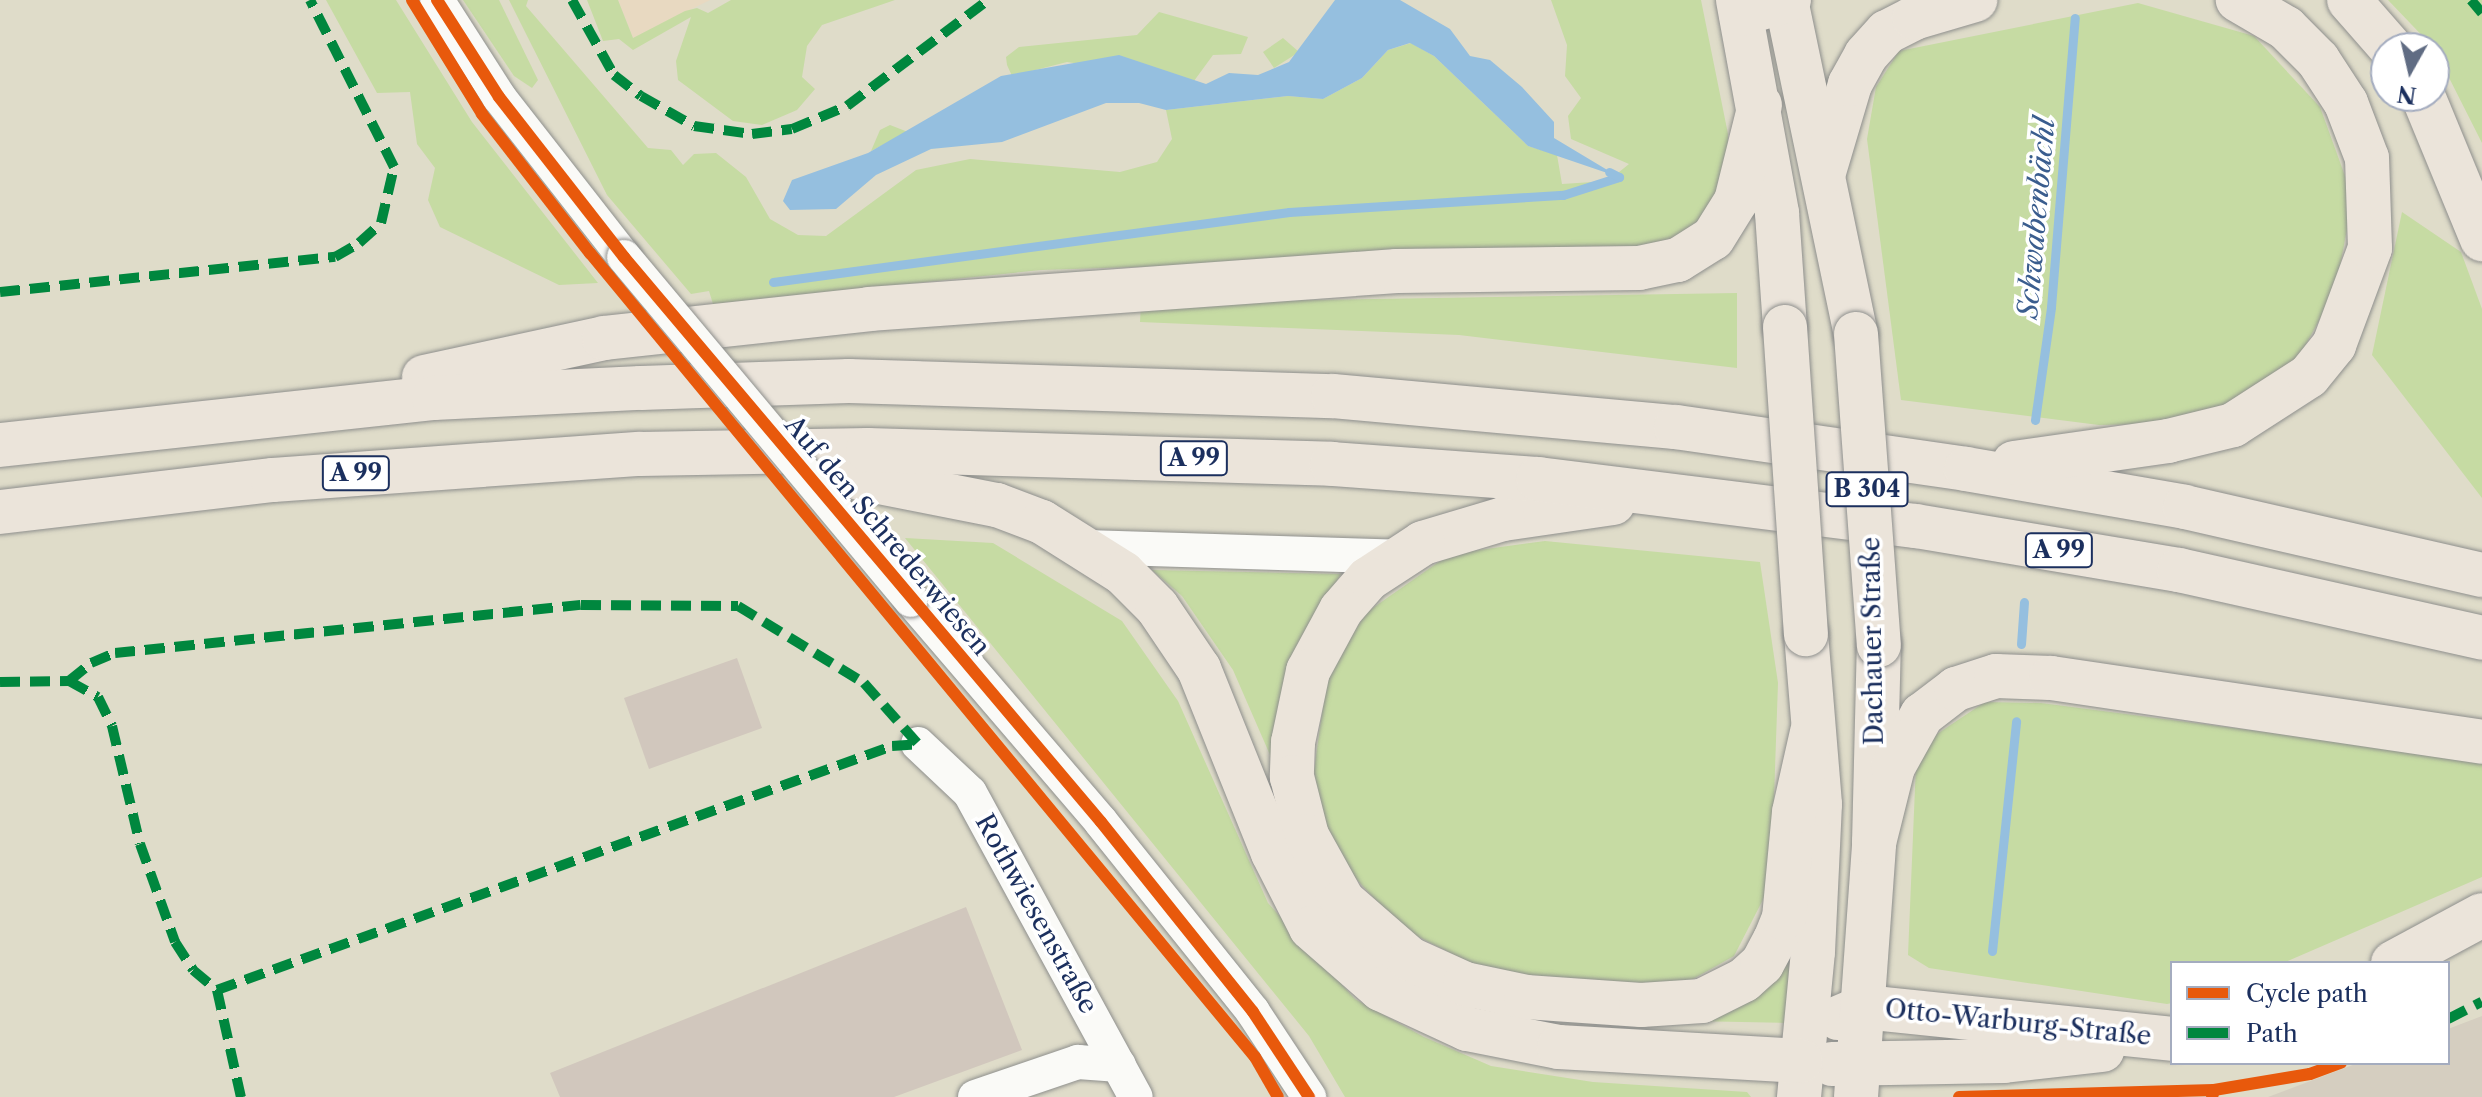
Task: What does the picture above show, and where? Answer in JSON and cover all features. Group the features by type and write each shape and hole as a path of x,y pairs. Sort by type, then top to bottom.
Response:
{"main road":[{"path":"1740,7 1787,0"},
{"name":"Dachauer Straße","path":"1787,0 1856,334 1879,645 1874,843 1858,1082"},
{"path":"1824,172 1850,84 1866,55 1887,32 1914,18 1975,0"},
{"path":"1966,469 2109,451 2233,425 2309,376 2334,345 2370,248 2367,158 2346,103 2318,60 2286,28 2238,0"},
{"path":"2349,0 2377,32"},
{"name":"B 304","path":"1740,7 1777,213 1812,732 1820,804 1801,1066"},
{"path":"253,415 604,338 869,309 1397,271 1639,268 1678,260 1713,238 1736,201 1760,105"},
{"path":"2430,112 2482,239"},
{"name":"A 99","path":"0,445 253,415 434,398 641,388 849,381 1333,396 1516,410 1966,469 2185,507 2482,575"},
{"name":"A 99","path":"0,512 304,477 714,452 1064,453 1316,463 1672,495 1916,526 2179,570 2482,638"},
{"name":"Otto-Warburg-Straße","path":"714,452 960,494 1042,522 1087,547 1123,573 1179,636 1223,720 1295,900 1311,928 1351,968 1430,1014 1513,1039 1559,1047 1801,1066 1858,1082 1980,1062 2170,1040"},
{"path":"1672,495 1465,528 1398,557 1368,579 1324,636 1298,707 1292,777 1307,836 1343,901 1375,934 1436,973 1511,994 1641,1005 1702,1001 1744,980 1762,964 1784,918 1794,812 1812,732"},
{"path":"1874,843 1893,767 1922,715 1956,689 1996,676 2051,678 2482,742"},
{"path":"2397,961 2482,915"},
{"path":"1801,1066 1827,1022 1864,1007"},
{"name":"Otto-Warburg-Straße","path":"1864,1007 2170,1040"},
{"path":"1914,1097 1951,1070 1980,1062"}],"street":[{"name":"Auf den Schrederwiesen","path":"437,0 499,97 624,257 1101,822 1253,1012 1309,1097"},
{"path":"1087,547 1398,557"},
{"name":"Rothwiesenstraße","path":"918,744 970,793 1136,1097"},
{"path":"975,1097 1078,1062 1119,1065"}],"shaded area":[{"path":"618,0 710,0 633,38"},
{"path":"2482,1016 2482,1097 2268,1097 2353,1065 2450,1065 2450,1028"}],"green space":[{"path":"326,0 396,0 472,122 598,283 559,285 440,227 428,200 435,168 417,144 410,92 377,93"},
{"path":"463,0 499,0 538,80 532,88 514,76"},
{"path":"509,0 528,0 526,6 648,148 671,150 683,165 694,154 716,153 746,177 770,219 798,235 826,236 916,170 970,159 1120,172 1157,162 1172,139 1166,110 1288,96 1323,99 1362,78 1388,50 1411,43 1434,56 1528,146 1557,155 1562,184 1608,181 1629,164 1571,139 1568,116 1581,98 1565,76 1567,45 1551,0 1701,0 1728,134 1728,161 1719,194 1702,219 1673,243 1638,251 1041,270 713,304 709,291 691,294 607,195"},
{"path":"587,0 618,0 633,38 685,11 697,8 708,13 731,0 895,0 822,25 807,46 802,77 815,89 797,110 762,125 733,121 678,80 676,61 691,17 633,50 619,39 603,41"},
{"path":"2388,0 2482,0 2482,143 2450,80 2450,32 2419,32"},
{"path":"2138,3 2254,36 2320,107 2353,198 2335,292 2295,364 2220,410 2158,424 2099,425 1901,400 1867,139 1876,87 1899,51"},
{"path":"1159,12 1248,37 1241,54 1213,55 1194,81 1067,62 1012,76 1007,65 1006,57 1019,47 1137,35"},
{"path":"1283,38 1299,52 1274,68 1263,52"},
{"path":"890,125 908,132 871,151 880,130"},
{"path":"2402,212 2461,252 2482,309 2482,498 2372,355"},
{"path":"1737,293 1737,368 1459,335 1140,322 1141,303"},
{"path":"905,538 993,543 1122,621 1178,701 1268,903 1355,999 1424,1037 1491,1066 1593,1082 1747,1092 1751,1097 1345,1097 1309,1036"},
{"path":"1545,541 1760,562 1778,683 1771,884 1734,956 1677,988 1486,971 1401,928 1326,846 1314,770 1328,671 1367,612 1450,554"},
{"path":"1152,570 1341,574 1289,661 1274,764 1233,670 1182,596"},
{"path":"1985,702 2041,703 2482,760 2482,877 2288,961 2170,961 2170,1003 2167,1004 1929,968 1908,955 1916,764 1937,734"},
{"path":"1786,960 1793,966 1787,1023 1691,1021"}],"water":[{"path":"1335,0 1400,0 1450,29 1470,56 1490,60 1522,87 1554,122 1554,138 1619,177 1528,146 1434,56 1410,43 1388,50 1362,78 1323,99 1288,96 1166,110 1139,103 1106,103 1002,142 931,149 876,175 836,209 790,210 783,201 792,180 868,153 1001,76 1119,55 1206,84 1229,73 1258,75 1289,62"}],"building":[{"path":"737,658 762,728 649,769 624,698"},
{"path":"966,907 1022,1050 894,1097 560,1097 550,1073"}],"waterway":[{"name":"Schwabenbächl","path":"2035,420 2051,307 2075,18"},
{"path":"773,282 1289,212 1563,195 1619,177 1609,172"},
{"name":"Schwabenbächl","path":"2021,644 2024,602"},
{"name":"Schwabenbächl","path":"1992,951 2016,721"}],"marked path":[{"path":"0,292 335,257 359,243 381,223 394,167 310,0"},
{"path":"572,0 614,75 641,96 694,126 752,134 792,129 847,106 988,0"},
{"path":"2471,0 2482,13"},
{"path":"69,681 91,663 115,653 581,605 738,606 864,683 918,744"},
{"path":"0,682 69,681 98,697 112,726 140,844 175,942 193,970 217,990 241,1097"},
{"path":"217,990 892,746 918,744"},
{"path":"2450,1018 2482,1002"}],"cycle path":[{"path":"412,0 482,114 590,253 1255,1057 1278,1097"},
{"path":"437,0 499,97 624,257 1101,822 1253,1012 1309,1097"},
{"path":"2212,1097 2214,1090 2310,1074 2335,1065"},
{"path":"1959,1097 2214,1090"}]}
